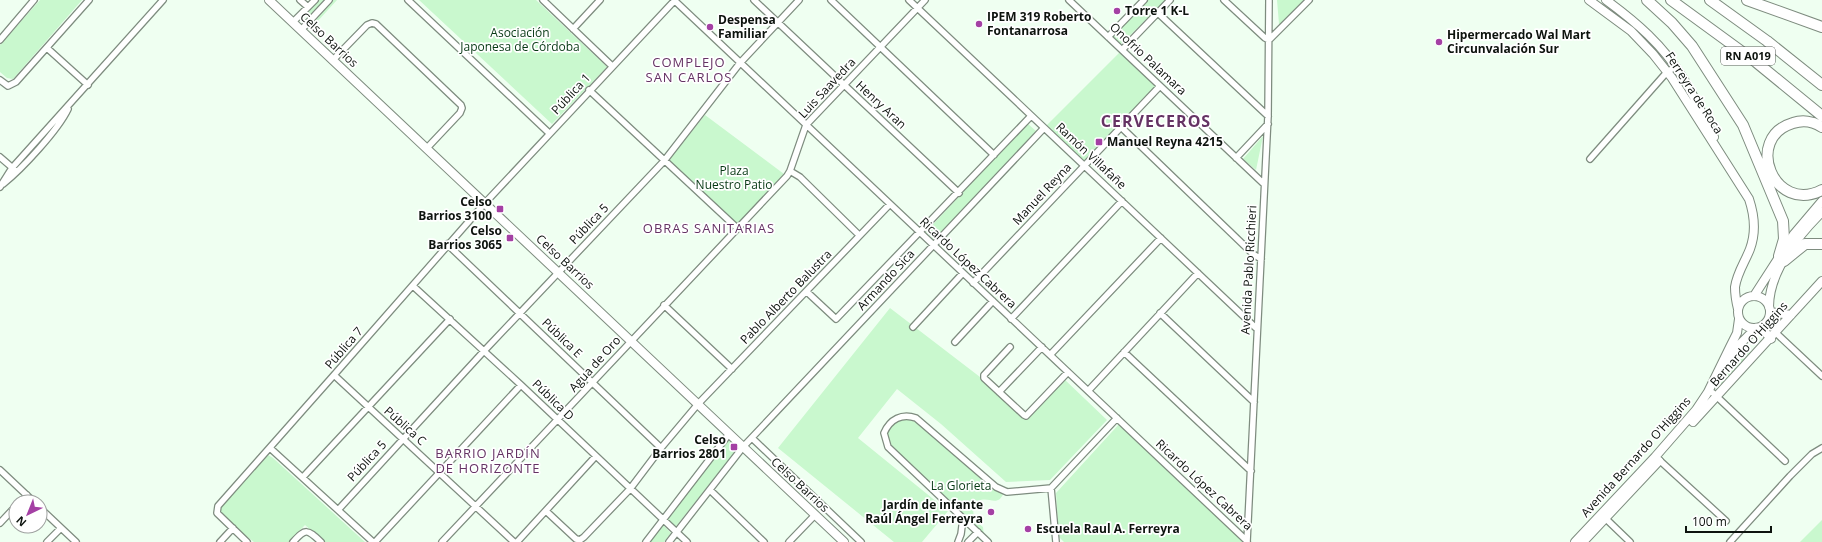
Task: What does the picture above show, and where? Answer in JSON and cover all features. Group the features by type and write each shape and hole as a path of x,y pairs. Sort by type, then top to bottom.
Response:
{"highway":[{"path":"1647,0 1672,23 1692,46 1747,131 1783,221 1784,239 1782,259"},
{"name":"RN A019","path":"1671,0 1756,62 1822,116"},
{"name":"RN A019","path":"1710,0 1767,41 1822,86"},
{"path":"1747,0 1822,27"},
{"path":"1822,127 1813,123 1801,122 1782,128 1771,142 1767,158 1772,176 1784,188 1793,193 1804,195 1822,190"},
{"path":"1782,259 1806,244 1822,244"}],"main road":[{"name":"Celso Barrios","path":"270,0 844,542"},
{"name":"Ferreyra de Roca","path":"1589,0 1631,31 1654,54 1749,199 1752,207 1754,225 1750,249 1737,279 1735,293 1738,309"},
{"name":"Ferreyra de Roca","path":"1606,0 1638,24 1653,38 1675,67 1683,78 1734,175"},
{"path":"1715,395 1736,349 1758,328 1768,321 1771,288 1782,259 1799,227 1822,201"},
{"path":"1773,336 1758,328 1747,327 1739,319 1738,309 1740,303 1751,297 1802,234 1822,212"},
{"path":"1737,279 1743,292 1751,297 1763,299 1769,309 1791,315"},
{"name":"Bernardo O'Higgins","path":"1693,422 1715,395 1773,336 1822,281"},
{"name":"Avenida Bernardo O'Higgins","path":"1657,459 1708,392 1734,339 1739,319"},
{"name":"Avenida Bernardo O'Higgins","path":"1583,542 1603,517 1693,422"},
{"name":"Avenida Bernardo O'Higgins","path":"1575,542 1603,517"}],"street":[{"path":"0,40 34,0"},
{"path":"0,80 8,86 12,85 89,0"},
{"path":"0,187 58,125 71,104 163,0"},
{"path":"300,0 308,7"},
{"path":"293,22 315,0"},
{"path":"301,30 329,0"},
{"path":"408,0 549,133"},
{"path":"543,0 612,66"},
{"path":"573,29 600,0"},
{"name":"Pública 1","path":"485,203 674,0"},
{"name":"Ricardo López Cabrera","path":"674,0 1247,542"},
{"name":"Henry Aran","path":"754,0 958,193"},
{"name":"Pública 5","path":"338,510 484,351 664,160 740,63 799,0"},
{"path":"831,0 994,155"},
{"name":"Ramón Villafañe","path":"909,0 1257,329"},
{"name":"Luis Saavedra","path":"630,340 790,171 806,125 925,0"},
{"name":"Onofrio Palamara","path":"1069,0 1264,184"},
{"path":"1108,37 1144,0"},
{"path":"1122,50 1170,0"},
{"path":"1224,0 1269,40 1309,0"},
{"name":"Avenida Pablo Ricchieri","path":"1247,542 1268,124 1269,0"},
{"path":"1158,12 1268,116"},
{"path":"333,60 367,25 372,23 376,24 461,104 462,108 460,113 427,148"},
{"path":"47,48 88,85"},
{"path":"1590,159 1667,72 1675,67"},
{"name":"Manuel Reyna","path":"973,283 1160,86"},
{"path":"589,90 737,228"},
{"name":"Armando Sica","path":"807,292 836,319 1031,116"},
{"path":"1236,158 1268,124"},
{"path":"1121,127 1261,259"},
{"name":"Armando Sica","path":"668,542 743,447 1044,128"},
{"path":"0,157 15,170"},
{"path":"790,171 800,177 860,235"},
{"path":"1011,319 1122,201"},
{"name":"Pública 7","path":"233,528 217,513 218,506 413,286 447,244 485,203"},
{"name":"Pablo Alberto Balustra","path":"698,404 890,204"},
{"path":"1050,355 1161,238"},
{"name":"Pública E","path":"447,244 661,448"},
{"path":"913,327 963,273"},
{"path":"1088,391 1198,273"},
{"name":"Pública D","path":"413,286 521,385 595,457 687,542"},
{"path":"955,342 993,301"},
{"path":"664,305 732,369"},
{"path":"1160,313 1254,402"},
{"path":"303,477 450,319"},
{"path":"1773,336 1822,376"},
{"name":"Agua de Oro","path":"442,542 558,420 630,340"},
{"path":"1010,347 984,375 984,378 1026,416 1068,372"},
{"path":"1000,392 1042,347"},
{"path":"1124,352 1251,471"},
{"name":"Pública C","path":"334,375 515,542"},
{"path":"270,448 374,542 521,385"},
{"path":"1715,395 1785,461"},
{"path":"546,511 576,539 580,540 584,538 630,489 661,448 698,404"},
{"path":"988,542 888,447 884,434 892,422 900,416 909,415 916,418 996,487 1007,492 1051,488 1117,418"},
{"path":"646,542 729,434"},
{"path":"752,438 861,542"},
{"path":"1730,542 1790,476 1812,454 1822,448"},
{"path":"515,542 546,511 595,457"},
{"path":"1657,459 1726,521"},
{"path":"0,470 26,494"},
{"path":"1051,488 1056,542"},
{"path":"710,490 764,542"},
{"path":"0,523 8,514"},
{"path":"789,542 815,515"},
{"path":"48,516 76,542"},
{"path":"1603,517 1630,542"},
{"path":"958,542 961,534 963,518"},
{"path":"47,542 61,528"},
{"path":"220,542 233,528 247,542"},
{"path":"293,542 304,531 312,533 321,542"},
{"path":"968,542 978,532"}],"green space":[{"path":"40,0 82,0 13,79 7,78 0,72 0,45"},
{"path":"319,0 337,0 316,23 306,14"},
{"name":"Asociación Japonesa de Córdoba","path":"419,0 536,0 607,67 552,124"},
{"path":"1148,0 1166,0 1120,45 1111,38"},
{"path":"1277,0 1304,0 1282,24 1279,24"},
{"path":"1122,50 1160,86 1084,165 1044,128"},
{"name":"Plaza Nuestro Patio","path":"705,115 784,174 736,225 668,161"},
{"path":"1027,123 1036,131 935,241 926,232"},
{"path":"1263,136 1256,170 1243,159"},
{"path":"890,308 980,377 1024,419 1063,378 1107,420 1050,480 1006,482 941,424 897,389 858,438 948,511 922,542 894,542 778,448"},
{"path":"1753,351 1720,385 1738,353"},
{"name":"La Glorieta","path":"909,415 1004,491 998,500 981,500 977,502 973,508 974,520 983,527 984,537 892,453 886,429 889,425"},
{"path":"1121,422 1247,542 1064,542 1059,537 1056,493"},
{"path":"729,436 740,446 673,530 664,521"},
{"path":"268,455 365,542 324,542 305,525 289,542 254,542 217,513 221,506"},
{"path":"1822,520 1822,542 1800,542"},
{"path":"661,523 671,533 664,542 648,542"}],"place":[{"name":"Torre 1 K-L","path":"1117,11"},
{"name":"IPEM 319 Roberto Fontanarrosa","path":"979,24"},
{"name":"Despensa Familiar","path":"710,27"},
{"name":"Hipermercado Wal Mart Circunvalación Sur","path":"1439,42"},
{"name":"Manuel Reyna 4215","path":"1099,142"},
{"name":"Celso Barrios 3100","path":"500,209"},
{"name":"Celso Barrios 3065","path":"510,238"},
{"name":"Celso Barrios 2801","path":"734,447"},
{"name":"Jardín de infante Raúl Ángel Ferreyra","path":"991,512"},
{"name":"Escuela Raul A. Ferreyra","path":"1028,529"}],"district":[{"name":"COMPLEJO SAN CARLOS","path":"689,70"},
{"name":"CERVECEROS","path":"1156,121"},
{"name":"OBRAS SANITARIAS","path":"709,228"},
{"name":"BARRIO JARDÍN DE HORIZONTE","path":"488,460"}]}
